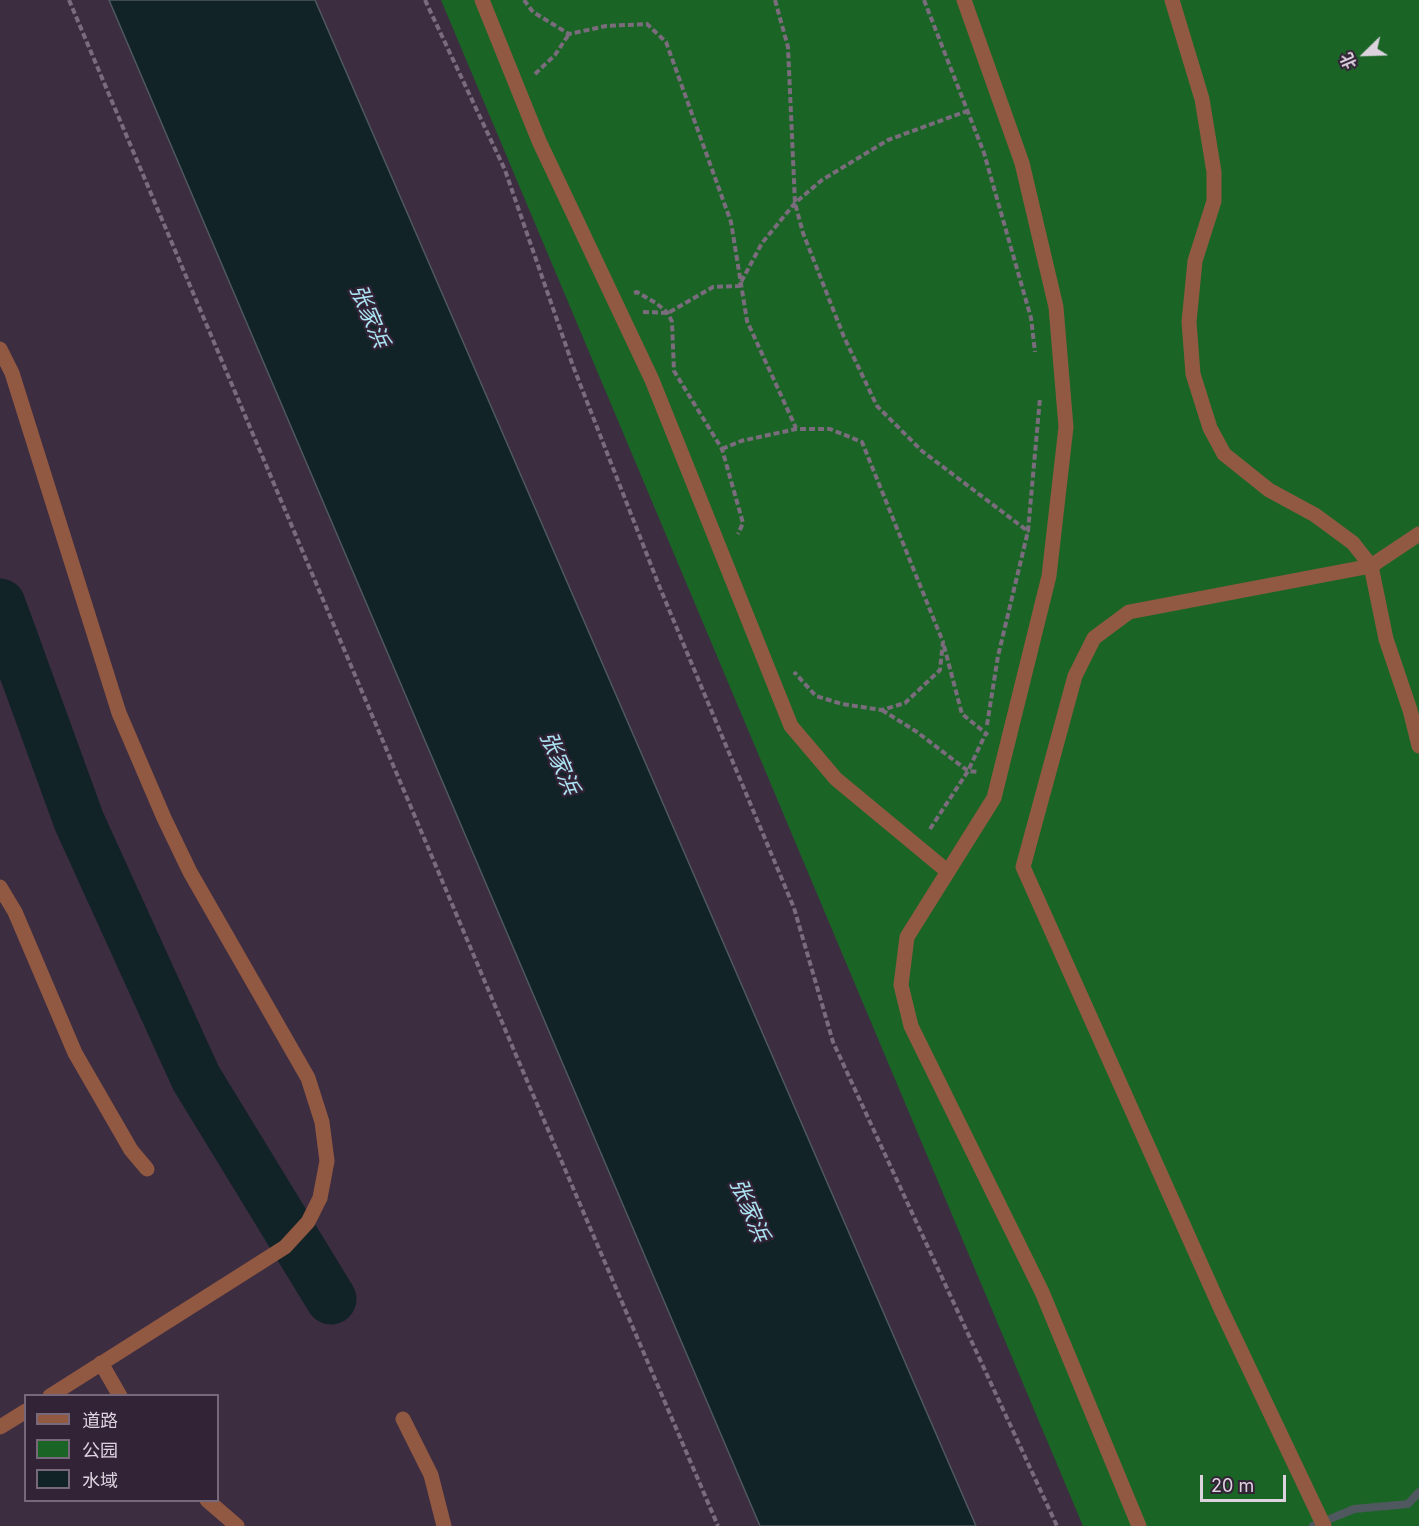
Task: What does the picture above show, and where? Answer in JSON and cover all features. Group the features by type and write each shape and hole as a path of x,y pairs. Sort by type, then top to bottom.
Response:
{"lane":[{"path":"482,0 539,141 652,380 790,726 836,779 946,871"},
{"path":"963,0 1022,163 1056,307 1066,427 1049,576 994,798 946,871 907,937 901,985 910,1026 1042,1292 1139,1526"},
{"path":"1172,0 1202,99 1214,172 1215,201 1195,261 1189,322 1193,374 1210,428 1224,453 1269,490 1315,515 1353,543 1371,566 1386,639 1410,710 1419,746"},
{"path":"0,350 12,373 119,713 190,872 308,1078 322,1122 327,1161 320,1198 308,1222 285,1247 52,1394"},
{"path":"1324,1526 1220,1307 1023,867 1075,676 1094,638 1129,612 1371,566 1419,534"},
{"path":"0,887 15,912 75,1053 131,1149 147,1169"},
{"path":"101,1362 119,1394"},
{"path":"0,1427 24,1412"},
{"path":"403,1419 431,1475 444,1526"},
{"path":"209,1502 237,1526"}],"path":[{"path":"69,0 718,1526"},
{"path":"425,0 505,170 573,366 660,588 794,908 833,1042 1057,1526"},
{"path":"524,0 532,12 569,34 606,26 647,24 666,42 731,222 739,286 747,321 796,429"},
{"path":"775,0 788,47 795,203 803,233 844,337 877,406 922,451 1028,531 1053,545"},
{"path":"924,0 984,153 1031,318 1036,361"},
{"path":"515,83 534,75 555,55 569,34"},
{"path":"739,286 762,243 795,203 822,180 888,140 967,111"},
{"path":"617,308 668,313 713,286 739,286"},
{"path":"617,308 637,292 668,313 672,322 674,371 722,449 742,523 735,542 719,548"},
{"path":"918,847 968,771 986,733 998,656 1028,531 1040,393"},
{"path":"722,449 741,441 796,429 830,429 862,442 943,642 962,714 1006,752"},
{"path":"882,710 905,703 940,670 943,642"},
{"path":"758,649 774,650 816,696 842,704 882,710 917,732 968,771 1000,774"}],"green space":[{"path":"441,0 1419,0 1419,1526 1083,1526"}],"water":[{"name":"张家浜","path":"109,0 315,0 976,1526 760,1526"}],"waterway":[{"path":"0,604 79,821 196,1078 331,1299"},
{"path":"1313,1526 1354,1509 1408,1504 1419,1492"}]}
